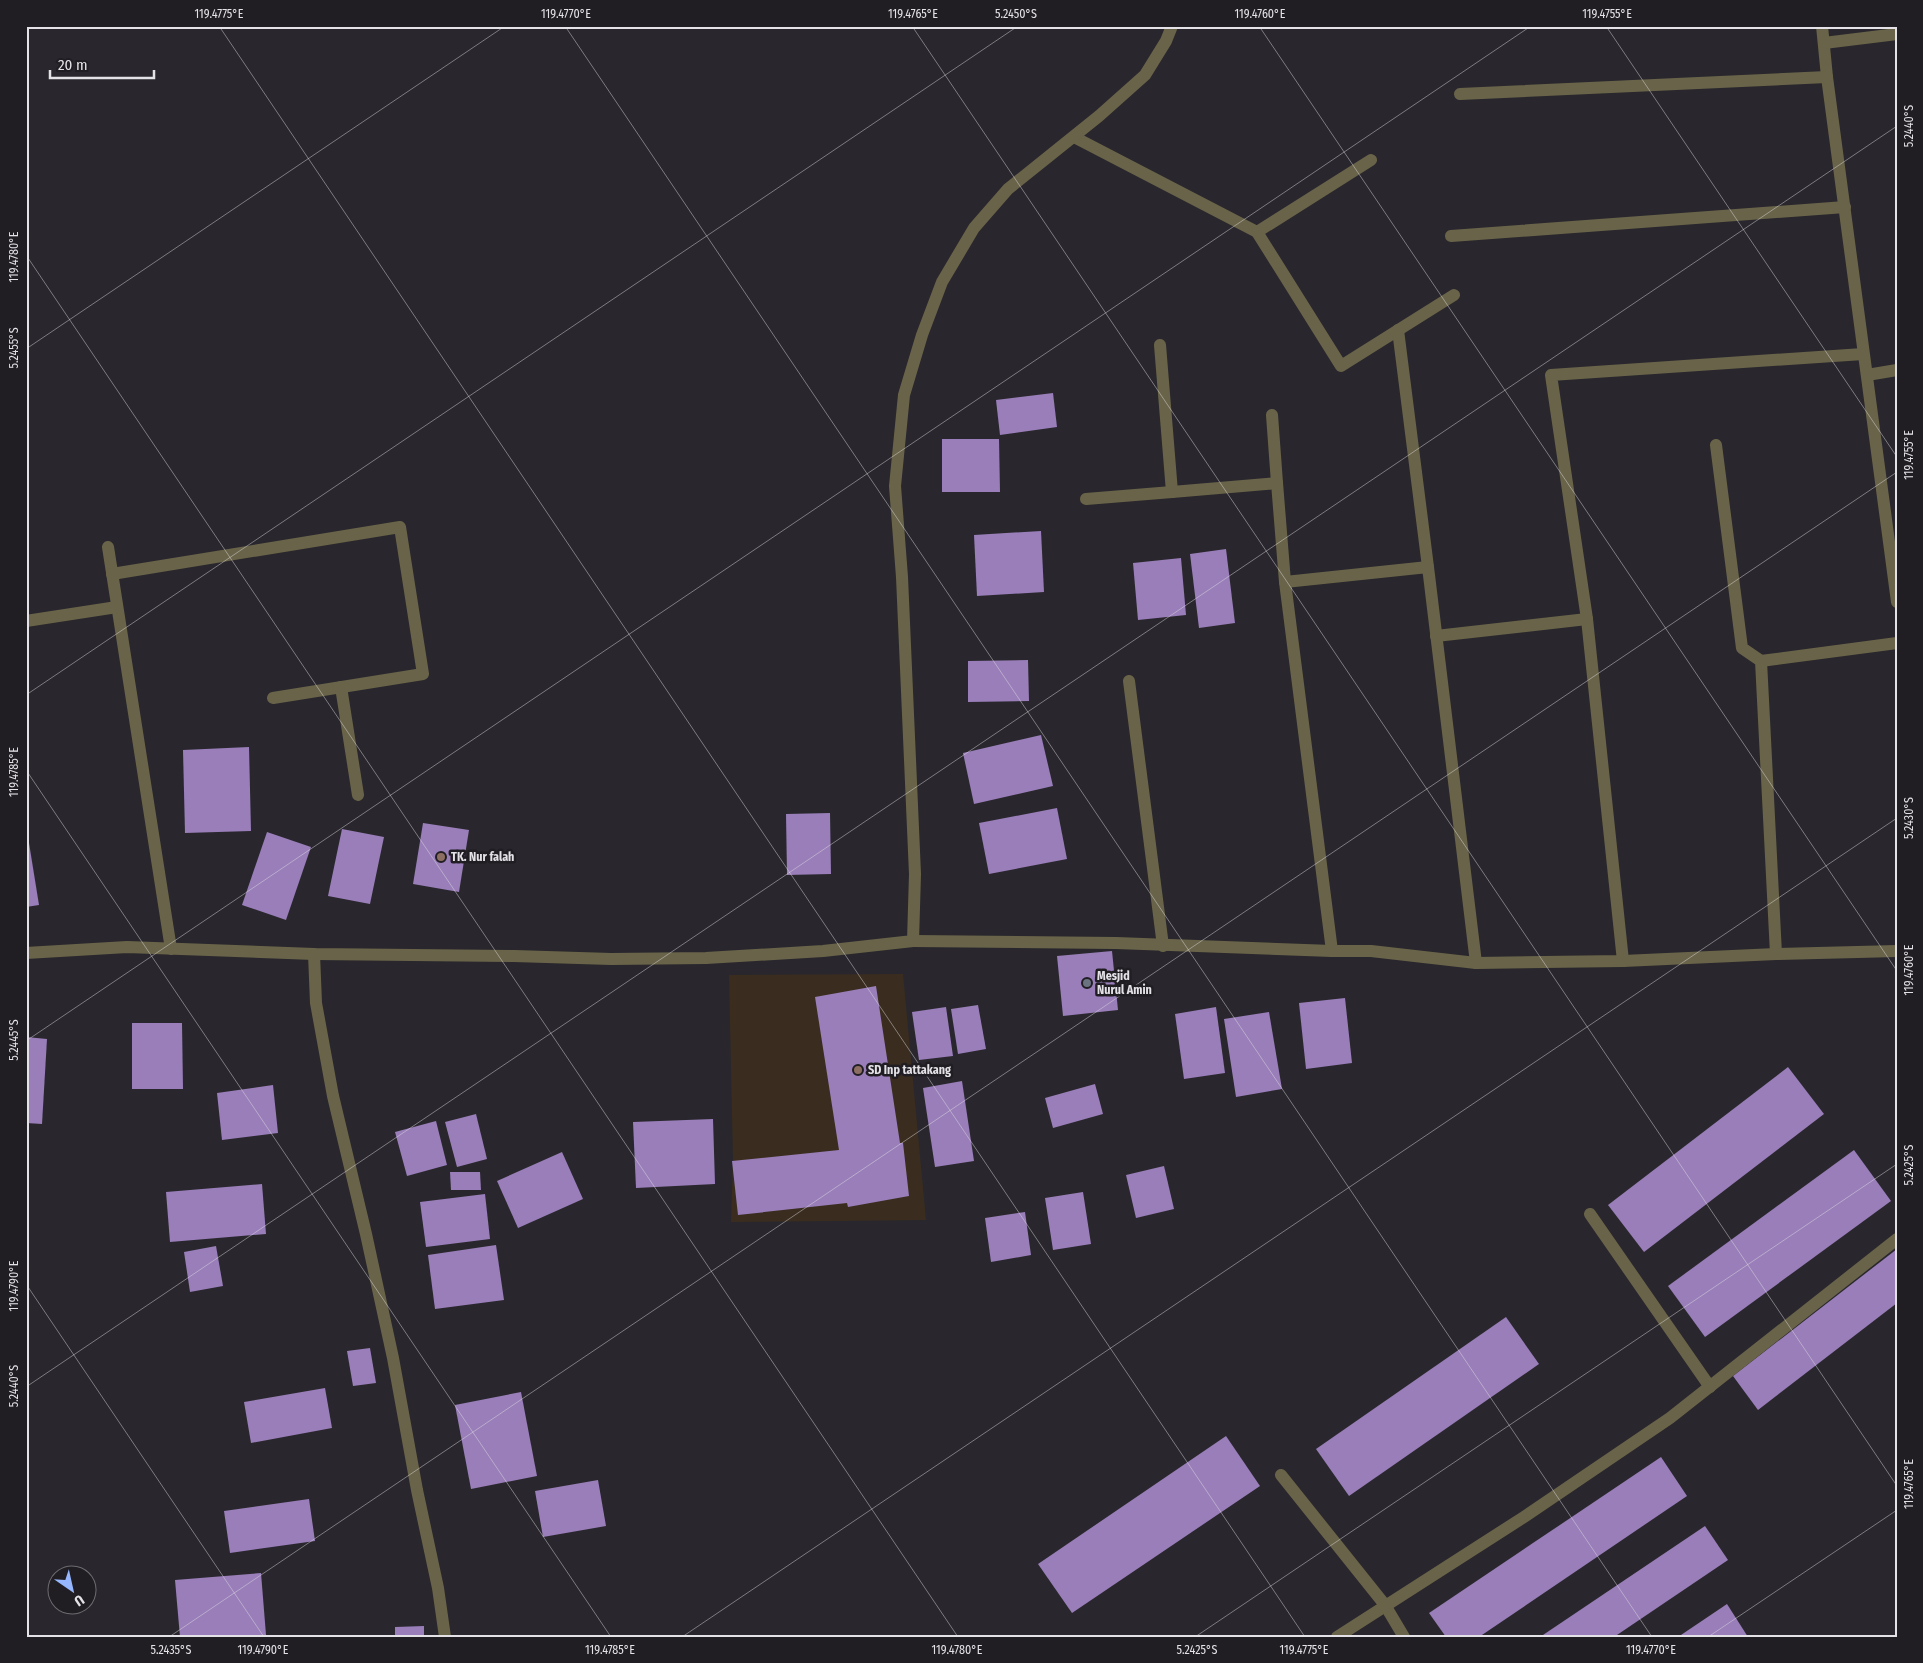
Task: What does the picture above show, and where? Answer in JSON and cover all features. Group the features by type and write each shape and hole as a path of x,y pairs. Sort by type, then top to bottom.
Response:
{"street":[{"path":"913,942 915,874 902,577 895,486 904,395 922,335 942,282 974,228 1008,190 1074,137 1145,75 1166,41 1172,26"},
{"path":"1822,26 1827,77 1897,602"},
{"path":"1824,42 1897,34"},
{"path":"1460,94 1827,77"},
{"path":"1074,137 1256,232 1341,366 1454,295"},
{"path":"1256,232 1371,160"},
{"path":"1451,236 1845,207"},
{"path":"1398,330 1476,963"},
{"path":"1160,345 1172,492"},
{"path":"1623,962 1587,620 1551,375 1864,354"},
{"path":"1867,375 1897,370"},
{"path":"1272,415 1284,582 1332,951"},
{"path":"1716,445 1742,648 1761,661 1897,642"},
{"path":"1086,499 1277,483"},
{"path":"1883,499 1897,498"},
{"path":"112,574 400,527 424,674 273,698"},
{"path":"108,547 171,949"},
{"path":"1284,582 1428,567"},
{"path":"26,621 118,607"},
{"path":"1436,636 1587,620"},
{"path":"1761,661 1776,954"},
{"path":"1128,681 1163,946"},
{"path":"341,687 358,795"},
{"path":"26,953 127,947 314,954 610,959 706,958 823,951 913,942 1332,951 1371,950 1476,963 1623,962 1776,954 1897,952"},
{"path":"314,954 316,1003 332,1096 366,1234 393,1358 446,1637"},
{"path":"1590,1214 1710,1387"},
{"path":"1337,1637 1384,1605 1524,1517 1670,1418 1897,1239"},
{"path":"1281,1475 1384,1605 1404,1637"}],"shaded area":[{"path":"903,974 926,1220 731,1222 733,1160 729,975"}],"building":[{"path":"1053,393 1057,427 1000,435 996,400"},
{"path":"942,439 999,439 1000,492 942,492"},
{"path":"1041,531 1044,592 977,596 974,535"},
{"path":"1226,549 1235,623 1199,628 1190,554"},
{"path":"1181,558 1186,615 1138,620 1133,563"},
{"path":"1028,660 1029,701 968,702 968,661"},
{"path":"1041,735 1053,786 974,804 963,753"},
{"path":"249,747 251,831 185,833 183,750"},
{"path":"1057,808 1067,859 989,874 979,823"},
{"path":"830,813 831,874 787,875 786,814"},
{"name":"TK. Nur falah","path":"423,823 469,830 459,892 413,884"},
{"path":"342,829 384,837 370,904 328,896"},
{"path":"267,832 311,847 286,920 242,905"},
{"path":"29,843 39,905 26,907 26,844"},
{"name":"Mesjid Nurul Amin","path":"1112,951 1118,1010 1063,1016 1057,956"},
{"name":"SD Inp tattakang","path":"876,986 900,1143 903,1143 909,1196 848,1207 847,1203 738,1215 732,1161 839,1150 815,997"},
{"path":"1345,998 1352,1063 1306,1069 1299,1003"},
{"path":"978,1005 986,1049 958,1054 951,1009"},
{"path":"946,1007 953,1056 919,1060 912,1012"},
{"path":"1216,1007 1225,1073 1184,1079 1175,1014"},
{"path":"1269,1012 1282,1089 1236,1097 1224,1019"},
{"path":"132,1023 182,1023 183,1089 132,1089"},
{"path":"26,1037 47,1039 42,1124 26,1123"},
{"path":"1788,1067 1824,1114 1644,1252 1608,1205"},
{"path":"962,1081 974,1161 935,1167 923,1088"},
{"path":"1095,1084 1103,1114 1053,1128 1045,1098"},
{"path":"273,1085 278,1133 222,1140 217,1093"},
{"path":"476,1114 487,1159 457,1167 445,1122"},
{"path":"713,1119 715,1184 636,1188 633,1122"},
{"path":"436,1121 447,1165 407,1176 395,1132"},
{"path":"1854,1150 1891,1201 1705,1337 1668,1286"},
{"path":"562,1152 583,1199 518,1228 497,1181"},
{"path":"1164,1166 1174,1209 1136,1218 1126,1175"},
{"path":"450,1172 480,1172 481,1190 451,1190"},
{"path":"262,1184 266,1234 170,1242 166,1192"},
{"path":"1083,1192 1091,1244 1053,1250 1045,1198"},
{"path":"485,1194 490,1239 426,1247 420,1202"},
{"path":"1025,1212 1031,1255 991,1262 985,1218"},
{"path":"496,1245 504,1300 435,1309 428,1255"},
{"path":"216,1246 223,1286 190,1292 184,1252"},
{"path":"1897,1249 1897,1303 1758,1410 1733,1376"},
{"path":"1506,1317 1539,1364 1349,1496 1316,1449"},
{"path":"370,1348 376,1383 353,1386 347,1351"},
{"path":"325,1388 332,1428 251,1443 244,1402"},
{"path":"521,1392 537,1476 471,1489 455,1405"},
{"path":"1226,1436 1260,1486 1072,1613 1038,1564"},
{"path":"1661,1457 1687,1496 1479,1637 1446,1637 1429,1613"},
{"path":"598,1480 606,1526 543,1537 535,1491"},
{"path":"309,1499 315,1541 230,1553 224,1511"},
{"path":"1705,1526 1728,1560 1614,1637 1540,1637"},
{"path":"261,1573 266,1635 245,1637 180,1637 175,1580"},
{"path":"1727,1604 1748,1637 1678,1637"},
{"path":"424,1626 424,1637 395,1637 395,1627"}],"place":[{"name":"TK. Nur falah","path":"441,857"},
{"name":"Mesjid Nurul Amin","path":"1087,983"},
{"name":"SD Inp tattakang","path":"858,1070"}]}
